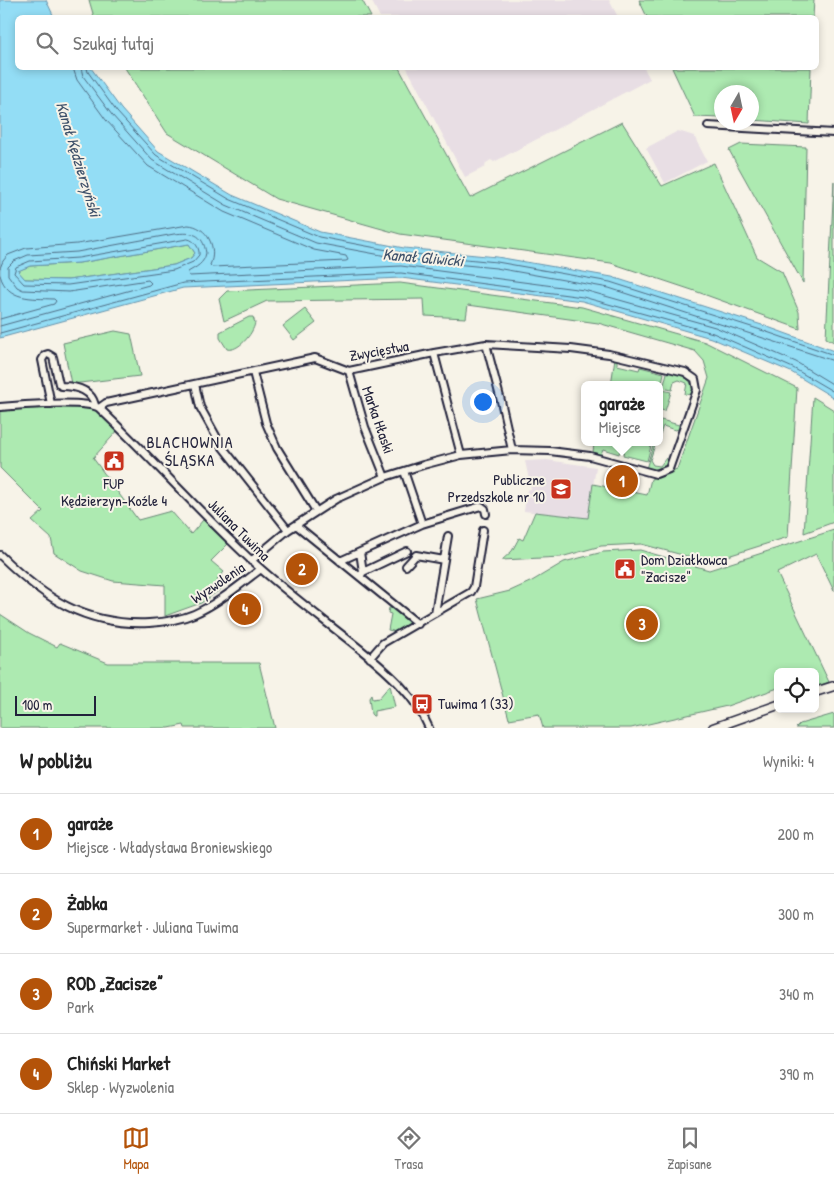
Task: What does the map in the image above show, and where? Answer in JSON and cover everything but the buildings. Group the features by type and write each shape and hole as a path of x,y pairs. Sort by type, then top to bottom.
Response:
{"main road":[{"path":"819,691 834,686"},
{"path":"713,728 774,706"}],"street":[{"path":"708,126 834,133"},
{"path":"251,561 288,530 316,511 336,499 385,477 461,455 512,450 486,344"},
{"name":"Zwycięstwa","path":"0,407 51,404 97,407 106,403 315,358 349,371 486,344 571,349 617,356 685,372 694,379 697,390 669,469 656,474 585,455 550,451 512,450"},
{"path":"434,353 461,455"},
{"name":"Juliana Tuwima","path":"51,404 42,360 48,354 53,357 61,386 78,388 87,392 97,407 251,561 370,658 409,694 420,709 429,728"},
{"name":"Marka Hłaski","path":"349,371 365,427 385,477"},
{"path":"253,372 266,423 277,448 316,511"},
{"path":"195,384 200,407 221,445 288,530"},
{"path":"404,471 422,524"},
{"path":"340,561 422,524 481,506 485,509 486,514"},
{"path":"296,525 340,561 361,574 418,624"},
{"path":"370,658 383,644 471,592 474,588 483,530"},
{"path":"435,614 448,536"},
{"path":"361,574 383,565 406,551"},
{"path":"360,552 361,574"},
{"name":"Wyzwolenia","path":"0,555 40,591 64,606 89,616 115,622 169,621 194,614 227,595 260,569"},
{"path":"406,566 416,555 444,560"}],"shaded area":[{"path":"371,0 609,0 617,15 379,15"},
{"path":"408,70 645,70 650,79 494,162 491,160 486,163 485,167 465,177"},
{"path":"678,131 694,136 707,161 665,183 646,148"},
{"name":"Publiczne Przedszkole nr 10","path":"547,460 596,467 588,518 524,511 527,490 531,489 525,461"}],"green space":[{"path":"89,0 362,0 370,15 93,15"},
{"path":"639,0 814,0 813,15 646,15"},
{"path":"126,70 400,70 470,198 622,122 662,186 714,163 757,257 782,272 799,312 800,329 611,263 400,234 276,199 167,133"},
{"path":"673,70 811,70 809,124 759,120 759,85 714,85 714,118 695,117"},
{"path":"741,144 806,147 803,283 729,150"},
{"path":"834,181 834,342 826,338"},
{"path":"189,244 195,253 191,258 174,265 68,280 25,279 17,271 30,266 79,263"},
{"path":"400,283 582,307 705,342 797,388 788,537 709,562 641,544 601,546 561,557 502,560 512,551 519,538 523,540 535,512 588,518 593,484 647,495 651,479 677,469 709,378 704,361 695,351 598,323 468,305 466,318 425,316 424,299 267,301 224,321 219,299 227,291"},
{"path":"305,309 316,323 294,340 283,326"},
{"path":"249,317 253,317 255,323 248,337 236,348 227,349 220,338 220,332"},
{"path":"115,331 131,334 140,376 71,384 63,343"},
{"path":"615,358 617,359 617,365 639,370 640,367 664,373 662,381 612,381"},
{"path":"669,371 683,376 690,381 693,390 692,395 685,394 687,383 679,380 674,382 672,390 663,388"},
{"path":"663,390 671,392 665,411 663,410"},
{"path":"813,397 834,410 834,522 804,533"},
{"path":"95,405 120,428 93,458 138,520 171,511 191,534 203,520 228,544 211,561 224,572 217,580 224,587 201,603 165,616 165,585 113,581 82,571 54,553 51,538 32,521 43,511 0,468 0,407"},
{"path":"663,421 679,425 679,429 675,430 663,426"},
{"path":"594,446 621,446 619,454 603,449 600,456 593,453"},
{"path":"625,446 651,446 647,461 623,455"},
{"path":"653,446 655,446 650,460 653,465 660,466 666,458 669,461 660,470 646,469"},
{"path":"834,530 834,591 816,554 777,573 829,682 819,686 819,668 774,668 774,689 727,706 631,728 543,728 539,714 509,719 477,599 510,591 532,581 564,562 603,552 640,550 709,570"},
{"path":"389,608 394,608 408,621 408,625 392,636 393,631 388,630 391,614 388,613"},
{"path":"0,614 29,633 57,647 60,643 108,663 259,663 275,728 185,728 184,725 169,728 0,728"},
{"path":"390,685 395,707 374,711 373,716 371,714 369,698 371,695 372,699 379,698"},
{"path":"834,714 834,728 796,728 800,724"}],"water":[{"path":"0,0 46,0 53,15 15,15 15,70 92,70 121,109 158,151 232,195 320,232 404,248 497,257 612,277 765,326 834,351 834,398 791,372 711,338 582,301 401,278 183,288 0,338","holes":["189,244 195,253 191,258 174,265 68,280 25,279 18,271 30,266 79,263"]}],"place":[{"name":"FUP Kędzierzyn-Koźle 4","path":"114,461"},
{"name":"garaże","path":"622,481"},
{"name":"Publiczne Przedszkole nr 10","path":"561,489"},
{"name":"Żabka","path":"302,569"},
{"name":"Dom Działkowca \"Zacisze\"","path":"625,569"},
{"name":"Chiński Market","path":"245,609"},
{"name":"ROD „Zacisze”","path":"642,624"},
{"name":"Tuwima 1 (33)","path":"422,704"}],"district":[{"name":"BLACHOWNIA ŚLĄSKA","path":"190,451"}],"water label":[{"name":"Kanał Kędzierzyński","path":"79,159"},
{"name":"Kanał Gliwicki","path":"423,257"}]}
